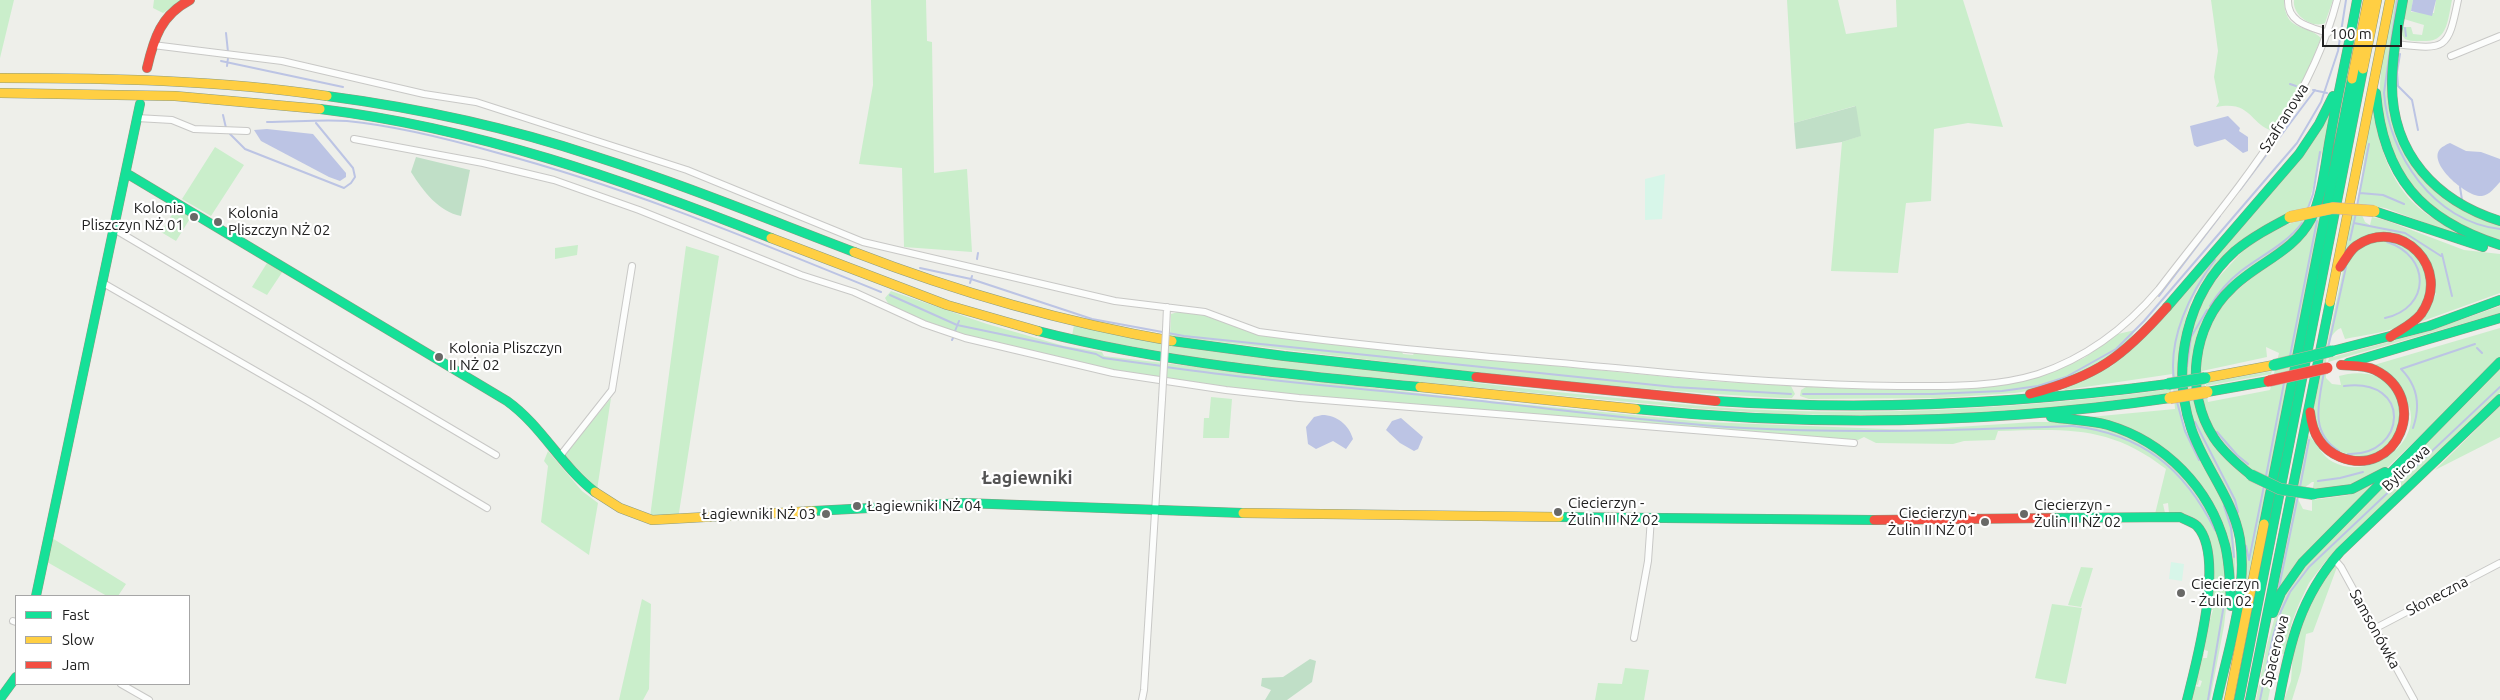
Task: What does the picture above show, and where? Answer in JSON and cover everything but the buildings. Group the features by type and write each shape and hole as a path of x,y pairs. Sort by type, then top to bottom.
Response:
{"main road":[{"path":"147,68 153,45 165,17 176,7 190,0"},
{"path":"2357,0 2318,199 2308,225 2289,247 2244,277 2224,295 2207,322 2198,348 2195,367 2196,388 2205,422 2222,451 2251,475 2280,489 2313,494 2341,492 2368,482 2388,470 2416,448"},
{"path":"2229,700 2368,0"},
{"path":"2239,700 2377,0"},
{"path":"2250,700 2390,0"},
{"path":"2403,0 2392,84 2392,101 2399,132 2410,156 2427,180 2450,200 2478,215 2500,221"},
{"path":"2000,402 2076,381 2114,360 2138,340 2307,143 2327,111 2345,66"},
{"path":"2376,68 2379,127 2388,158 2405,185 2422,205 2446,223 2474,237 2500,245"},
{"path":"0,78 110,78 234,84 348,97 440,114 552,142 626,166 878,263 969,294 1065,320 1193,345 1545,385 1730,402 1846,406 2000,402 2075,396 2168,384 2274,365 2332,352 2448,320 2500,300"},
{"path":"0,93 122,94 230,99 350,112 447,131 529,152 626,182 886,283 970,312 1066,338 1167,358 1368,382 1756,419 1893,421 2040,415 2170,398 2269,381 2327,368 2500,318"},
{"path":"36,595 140,104"},
{"path":"126,172 507,400 531,420 580,480 598,494 637,515 657,521 961,503 1154,510 1651,518 1880,520 2186,518 2196,524 2201,531 2209,557 2210,575 2187,700"},
{"path":"2217,700 2240,577 2239,537 2228,499 2198,444 2187,417 2181,377 2183,343 2198,298 2221,265 2249,238 2290,217 2312,211 2339,208 2374,211 2399,217 2458,241 2500,250"},
{"path":"2334,280 2348,253 2355,246 2370,238 2395,237 2408,242 2421,253 2431,275 2429,300 2416,319 2390,337"},
{"path":"2260,648 2281,593 2302,563 2500,362"},
{"path":"2310,398 2311,421 2314,431 2320,443 2336,456 2351,462 2363,462 2380,457 2393,448 2401,436 2406,421 2405,405 2399,391 2389,379 2374,370 2341,364"},
{"name":"Bylicowa","path":"2334,559 2500,399"},
{"path":"2040,415 2091,422 2122,430 2163,453 2195,482 2215,517 2225,544 2230,580 2231,628"},
{"name":"Spacerowa","path":"2279,700 2297,618 2313,586 2334,559"},
{"path":"0,699 15,678"}],"street":[{"path":"2288,0 2290,12 2296,21 2328,33"},
{"name":"Szafranowa","path":"153,45 282,61 424,94 476,102 686,170 868,243 1115,301 1205,312 1259,332 1707,377 1845,385 1981,384 2038,374 2075,358 2110,337 2152,297 2285,122 2310,76 2328,33 2337,0"},
{"path":"2396,44 2430,47 2442,43 2451,31 2458,0"},
{"path":"2451,56 2500,36"},
{"path":"137,118 172,120 194,129 247,131"},
{"path":"354,139 546,177 639,210 801,275 854,292 945,332 1113,373 1226,390 1290,397 1854,443"},
{"path":"114,229 496,455"},
{"path":"560,456 612,390 632,266"},
{"path":"103,283 308,401 486,508"},
{"path":"1142,700 1167,307"},
{"path":"1634,638 1648,561 1651,518"},
{"name":"Samsonówka","path":"2334,559 2341,568 2414,700"},
{"name":"Słoneczna","path":"2374,629 2500,563"},
{"path":"123,685 149,700"}],"green space":[{"path":"0,0 14,0 0,58"},
{"path":"154,0 182,0 163,13 153,8"},
{"path":"871,0 926,0 927,41 932,42 934,173 967,169 972,252 904,247 902,168 859,164 873,85"},
{"path":"1787,0 1838,0 1846,34 1897,27 1896,0 1963,0 2003,127 1968,123 1934,129 1931,201 1906,203 1898,273 1831,271 1842,142 1860,136 1855,106 1794,123"},
{"path":"2211,0 2284,0 2285,10 2292,23 2315,33 2321,38 2301,88 2273,131 2265,128 2244,110 2237,107 2216,107 2219,102 2214,77 2218,51"},
{"path":"2294,0 2333,0 2325,23 2314,24 2304,19 2296,11"},
{"path":"2370,0 2374,0 2236,700 2232,700 2323,251"},
{"path":"2394,0 2400,0 2388,90 2421,177 2500,224 2500,240 2475,232 2452,220 2431,205 2414,188 2400,168 2389,145 2382,120 2380,82"},
{"path":"2407,0 2413,0 2411,12 2434,13 2436,0 2452,0 2446,28 2438,38 2425,41 2405,39 2402,35 2403,27 2411,27 2413,34 2422,35 2424,25 2404,19"},
{"path":"2357,31 2268,481 2243,466 2208,423 2198,372 2204,338 2226,299 2308,232","holes":["2266,347 2279,353 2270,390 2208,402 2202,371 2267,357"]},
{"path":"2334,105 2308,207 2297,210 2230,252 2204,279 2186,317 2183,332 2180,378 2182,415 2187,433 2216,482 2228,511 2235,545 2235,593 2229,547 2181,463 2090,417 2175,409 2172,374 2064,389 2112,366"},
{"path":"2372,105 2382,148 2392,174 2400,186 2419,208 2461,236 2385,208 2358,204"},
{"path":"1856,106 1861,136 1842,142 1796,149 1794,123"},
{"path":"215,147 244,165 211,216 182,199"},
{"path":"416,157 470,170 461,216 453,214 432,200 421,186 411,172"},
{"path":"1665,174 1662,219 1645,220 1645,179"},
{"path":"176,208 191,217 176,241 161,232"},
{"path":"2350,214 2362,215 2365,222 2370,225 2372,217 2385,220 2464,250 2500,254 2500,293 2420,322 2436,294 2412,240 2392,232 2344,251"},
{"path":"2308,218 2298,234 2243,274 2203,321 2197,411 2249,480 2266,490 2223,700 2220,700 2244,544 2195,431 2185,390 2188,338 2207,290 2249,244 2279,227"},
{"path":"2390,240 2405,245 2419,259 2427,278 2427,288 2421,308 2405,323 2384,331 2345,339 2341,328 2336,331 2329,342 2326,378 2332,384 2341,385 2339,376 2348,374 2357,373 2375,376 2391,385 2400,401 2399,433 2373,454 2366,456 2349,455 2326,446 2314,421 2314,405 2344,266 2348,259 2363,246"},
{"path":"578,245 577,255 555,259 555,248"},
{"path":"686,246 719,256 678,519 650,517"},
{"path":"267,263 283,271 267,295 252,287"},
{"path":"891,291 987,324 1064,346 1102,352 1104,356 1469,399 1705,422 1911,430 2034,422 2071,422 2121,432 2167,458 2198,494 2222,543 2228,591 2224,626 2210,700 2191,700 2194,686 2200,687 2202,681 2199,680 2198,685 2194,684 2201,652 2204,653 2203,658 2207,658 2208,651 2201,649 2213,610 2211,610 2210,550 2204,528 2199,521 2188,515 2169,513 2168,503 2163,504 2165,513 2155,514 2166,469 2126,444 2106,437 2066,431 2022,430 1998,431 1995,440 1964,441 1953,444 1876,443 1864,437 1858,440 1429,406 1193,383 1116,371 952,332 889,305 885,298"},
{"path":"2500,306 2500,313 2328,362 2329,358 2429,331"},
{"path":"1181,311 1199,313 1249,332 1401,350 1403,354 1413,355 1415,352 1709,381 1791,386 1795,394 1792,398 1781,398 1552,380 1170,336 1171,314"},
{"path":"1074,325 1340,365 1473,382 1607,397 1748,409 1842,412 1936,410 2077,400 2171,389 2171,393 2069,406 1969,413 1895,416 1779,414 1691,408 1232,364 1072,336"},
{"path":"2500,328 2500,358 2388,467 2368,481 2312,492 2314,482 2312,482 2304,488 2295,489 2307,434 2322,453 2333,462 2347,467 2362,467 2376,463 2389,455 2400,445 2408,433 2411,420 2407,401 2374,365"},
{"path":"2135,330 2127,346 2102,364 2041,389 2015,393 1939,398 1809,399 1800,396 1801,390 1806,387 1894,390 1970,388 2058,369 2084,358 2118,334"},
{"path":"2500,368 2500,393 2325,562 2309,583 2292,622 2284,654 2277,653 2268,700 2256,700 2267,645 2278,606 2307,563"},
{"path":"2272,371 2271,374 2206,386 2206,383"},
{"path":"1211,397 1232,399 1229,438 1203,438 1204,418 1209,418"},
{"path":"611,398 597,490 585,481 564,455"},
{"path":"2500,406 2500,437 2435,470"},
{"path":"548,451 582,491 598,503 589,555 541,522 548,466 544,461"},
{"path":"2375,483 2274,599 2295,499 2298,499 2303,509 2312,511 2312,500 2349,495"},
{"path":"52,538 126,584 119,595 105,595 47,562"},
{"path":"2171,562 2184,564 2182,581 2169,579"},
{"path":"2331,566 2337,567 2313,632 2306,634 2301,671 2292,700 2284,700 2291,681 2293,652 2290,651 2307,602"},
{"path":"2081,567 2093,568 2081,607 2068,605"},
{"path":"642,599 651,604 649,689 643,700 619,700"},
{"path":"2052,604 2082,608 2066,684 2035,678"},
{"path":"1310,659 1316,661 1312,682 1287,700 1265,700 1271,690 1261,686 1262,678 1283,677"},
{"path":"1625,668 1649,670 1644,700 1595,700 1598,683 1622,684"}],"water":[{"path":"2413,0 2436,0 2432,16 2411,11"},
{"path":"2228,116 2240,128 2239,131 2248,137 2248,151 2243,153 2225,139 2197,147 2194,145 2190,126"},
{"path":"267,129 313,134 346,173 346,177 340,181 329,177 261,141 254,130"},
{"path":"2450,143 2466,151 2481,152 2500,159 2500,182 2490,192 2482,196 2468,192 2459,186 2444,171 2437,155 2440,149"},
{"path":"1322,415 1337,419 1349,429 1353,439 1346,449 1333,441 1316,449 1308,444 1306,427 1314,417"},
{"path":"1401,418 1423,437 1418,449 1414,451 1400,443 1386,430 1392,421"}],"waterway":[{"path":"1803,394 1932,394 2002,391 2038,386 2066,377 2116,349 2144,321 2297,143 2321,102 2338,51 2346,0"},
{"path":"2397,0 2384,93 2395,139 2405,161 2419,182 2436,199 2455,214 2476,224 2500,229"},
{"path":"2405,28 2406,36"},
{"path":"226,33 228,52"},
{"path":"2400,54 2397,72 2398,86 2412,100 2418,130"},
{"path":"227,66 228,58"},
{"path":"221,61 343,87"},
{"path":"2290,84 2296,86"},
{"path":"2313,90 2327,93"},
{"path":"2240,190 2315,90"},
{"path":"223,115 226,128"},
{"path":"267,122 328,120 366,123 480,148 596,182 692,216 881,292"},
{"path":"230,134 245,149 344,188 355,177 353,168 316,123"},
{"path":"2357,206 2369,144"},
{"path":"2308,208 2313,194 2320,152"},
{"path":"2460,187 2462,200"},
{"path":"2360,193 2383,195 2404,204"},
{"path":"2350,240 2356,213"},
{"path":"2159,296 2220,216"},
{"path":"2290,356 2317,221"},
{"path":"2210,306 2232,279 2249,265 2281,244 2302,223"},
{"path":"2354,223 2405,233 2441,256"},
{"path":"2385,318 2400,312 2411,304 2420,282 2418,270 2412,258 2401,249 2387,242"},
{"path":"977,259 978,253"},
{"path":"2442,254 2452,296"},
{"path":"2174,380 2174,348 2183,317 2189,301 2215,260"},
{"path":"2328,348 2346,267"},
{"path":"920,268 971,279 1092,319 1184,336 1674,387 1791,394"},
{"path":"970,283 972,276"},
{"path":"890,295 957,325 1096,354 1103,358 1162,366"},
{"path":"2187,366 2191,337 2207,310"},
{"path":"955,331 959,321"},
{"path":"2413,428 2417,411 2416,396 2411,382 2401,369 2475,344"},
{"path":"2477,348 2482,353"},
{"path":"1166,367 1634,419 1744,428 1867,431 2073,426 2098,430 2120,437 2140,446 2158,458 2175,472 2189,489 2203,508 2215,530"},
{"path":"2324,372 2318,416 2323,435 2339,451"},
{"path":"2266,476 2284,383"},
{"path":"2344,386 2366,386 2382,393 2391,404 2394,417 2391,431 2382,443 2368,451 2348,454"},
{"path":"2260,700 2273,636 2281,611 2290,592 2309,567 2500,387"},
{"path":"2177,402 2185,431 2199,460"},
{"path":"2195,422 2235,500 2238,512"},
{"path":"2217,432 2237,455 2248,464"},
{"path":"2300,487 2309,440"},
{"path":"2318,481 2363,472"},
{"path":"2246,546 2249,560 2264,486"},
{"path":"2279,587 2298,496"},
{"path":"2224,506 2231,528 2234,557"},
{"path":"2208,700 2225,598"}],"traffic: fast":[{"path":"2251,475 2222,449 2205,420 2196,380 2201,340 2208,321 2219,303 2232,288 2285,249 2304,230 2311,219 2321,189 2357,0"},
{"path":"2403,0 2394,52 2392,84 2394,109 2400,132 2409,153 2422,171 2456,201 2500,221"},
{"path":"2239,700 2363,69"},
{"path":"2264,524 2352,79"},
{"path":"2376,93 2380,122 2387,148 2397,171 2411,191 2428,208 2448,222 2472,235 2500,245"},
{"path":"327,96 395,106 495,127 528,136 627,167 692,190 854,252"},
{"path":"2167,307 2299,154 2319,124 2333,96"},
{"path":"36,595 140,104"},
{"path":"320,109 436,129 550,159 661,196 771,238"},
{"path":"126,173 507,401 531,422 572,470 595,492"},
{"path":"2374,211 2483,247"},
{"path":"2217,700 2236,620 2242,559 2240,539 2231,510 2191,428 2185,405 2183,357 2187,333 2194,310 2218,269 2241,246 2290,217"},
{"path":"2332,351 2429,326 2500,300"},
{"path":"2250,700 2330,302"},
{"path":"2348,363 2500,318"},
{"path":"1038,331 1132,352 1180,360 1324,378 1420,387"},
{"path":"1172,341 1284,356 1476,377"},
{"path":"2274,365 2332,351"},
{"path":"2273,613 2281,593 2302,563 2500,362"},
{"path":"2168,384 2205,378"},
{"path":"2207,392 2269,381"},
{"path":"1716,401 1829,405 1942,404 2055,396 2168,384"},
{"path":"1636,409 1770,419 1903,420 2037,413 2104,407 2170,398"},
{"path":"2279,700 2299,622 2315,586 2326,569 2340,552 2500,399"},
{"path":"2051,417 2101,423 2129,433 2166,455 2182,470 2196,486 2218,524 2228,560 2231,606"},
{"path":"2313,494 2352,489 2385,472"},
{"path":"2251,475 2280,489 2313,494"},
{"path":"813,511 964,503 1243,513"},
{"path":"1559,517 1874,520"},
{"path":"2052,518 2180,517 2197,526 2205,541 2209,561 2209,585 2202,637 2187,700"},
{"path":"0,699 15,678"}],"traffic: slow":[{"path":"2352,79 2368,0"},
{"path":"2363,69 2377,0"},
{"path":"2330,302 2390,0"},
{"path":"0,78 205,83 327,96"},
{"path":"0,93 175,96 320,109"},
{"path":"2290,217 2333,208 2374,211"},
{"path":"771,238 947,305 1038,331"},
{"path":"854,252 893,267 1010,304 1090,325 1172,341"},
{"path":"2205,378 2274,365"},
{"path":"1420,387 1636,409"},
{"path":"2170,398 2207,392"},
{"path":"595,492 620,508 652,520 813,511"},
{"path":"1243,513 1559,517"},
{"path":"2229,700 2264,524"}],"traffic: jam":[{"path":"147,68 156,37 165,20 180,6 190,0"},
{"path":"2340,267 2356,246 2373,238 2390,237 2405,242 2417,252 2426,265 2431,280 2429,297 2418,318 2390,337"},
{"path":"2030,394 2073,380 2107,363 2136,340 2167,307"},
{"path":"2310,412 2315,433 2323,445 2333,454 2360,461 2378,457 2391,447 2400,433 2404,416 2402,399 2392,383 2375,370 2363,366 2341,365"},
{"path":"2269,381 2327,368"},
{"path":"1476,377 1716,401"},
{"path":"1874,520 2052,518"}],"place":[{"name":"Kolonia Pliszczyn NŻ 01","path":"194,217"},
{"name":"Kolonia Pliszczyn NŻ 02","path":"218,222"},
{"name":"Kolonia Pliszczyn II NŻ 02","path":"439,357"},
{"name":"Łagiewniki NŻ 04","path":"857,506"},
{"name":"Ciecierzyn - Żulin III NŻ 02","path":"1558,512"},
{"name":"Łagiewniki NŻ 03","path":"826,514"},
{"name":"Ciecierzyn - Żulin II NŻ 02","path":"2024,514"},
{"name":"Ciecierzyn - Żulin II NŻ 01","path":"1985,522"},
{"name":"Ciecierzyn - Żulin 02","path":"2181,593"}],"district":[{"name":"Łagiewniki","path":"1027,478"}]}
